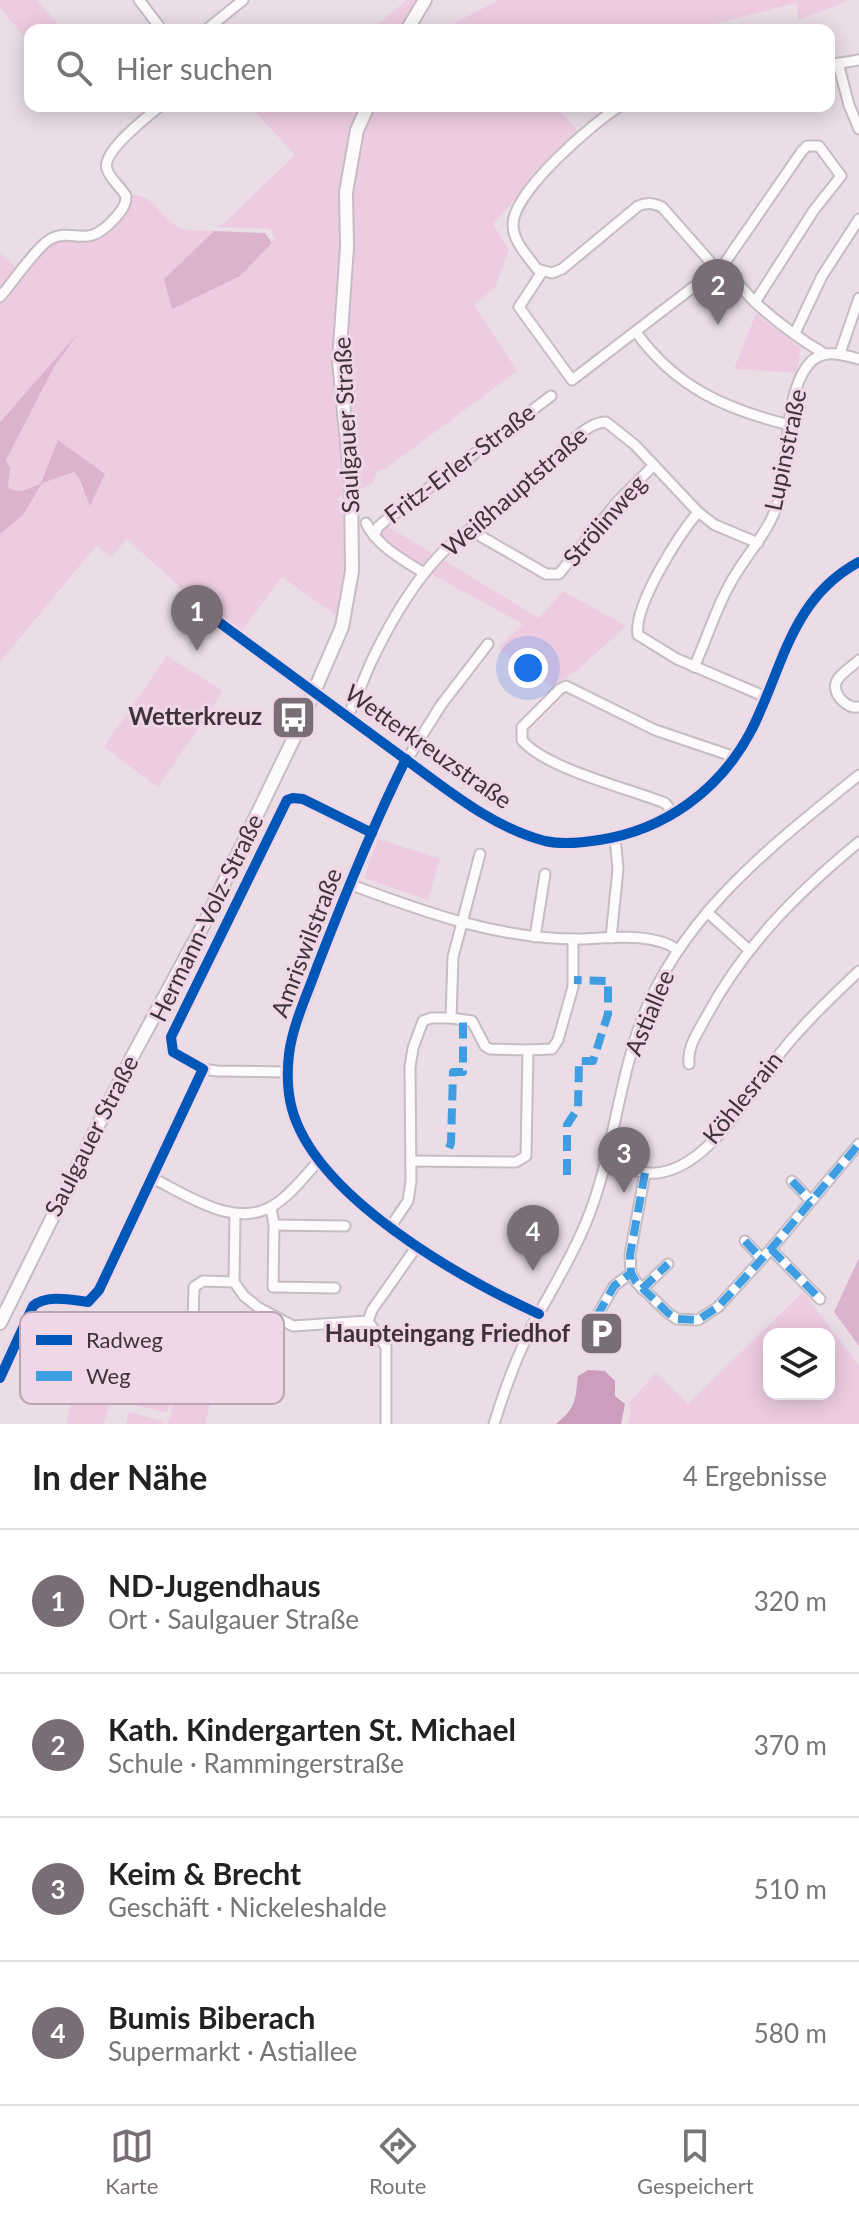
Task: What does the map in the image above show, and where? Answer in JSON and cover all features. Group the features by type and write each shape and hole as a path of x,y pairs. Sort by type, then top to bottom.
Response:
{"main road":[{"path":"411,24 425,0"},
{"name":"Saulgauer Straße","path":"0,1323 125,1071 207,918 342,627 352,571 351,484 339,361 347,247 347,177 357,130 365,112"}],"street":[{"path":"139,0 157,24"},
{"path":"213,24 243,0"},
{"path":"835,64 859,60"},
{"path":"835,69 859,129"},
{"path":"0,297 48,241 67,236 89,237 106,229 119,214 125,206 126,196 110,176 105,166 106,159 154,112"},
{"path":"612,112 563,152 516,210 513,217 514,237 542,272 552,273 562,269 638,206 649,203 662,207 714,266 726,270"},
{"path":"755,302 814,210 841,176 819,146 807,146 802,151 726,261 726,270 755,302 825,354 840,353 859,359"},
{"path":"795,333 822,276 859,219"},
{"path":"542,272 519,307 572,380 709,275 726,270"},
{"path":"840,353 859,298"},
{"path":"636,332 655,355 698,391 738,411 790,425"},
{"name":"Lupinstraße","path":"694,667 721,600 771,522 781,494 799,385 805,369 825,354"},
{"name":"Fritz-Erler-Straße","path":"374,536 385,521 551,396"},
{"name":"Weißhauptstraße","path":"347,717 381,642 424,573 444,550 522,491 568,445 598,422 609,424 715,525 758,543"},
{"name":"Strölinweg","path":"470,530 546,574 559,574 617,502 654,465"},
{"path":"698,512 660,568 637,631 643,640 694,667 766,697"},
{"name":"Weißhauptstraße","path":"366,523 374,536 424,573"},
{"name":"Wetterkreuzstraße","path":"314,692 473,807 522,834 565,844 615,838 674,814 714,782 735,757 751,730 786,644 811,602 859,562"},
{"path":"220,623 314,692"},
{"name":"Amriswilstraße","path":"488,644 441,705 406,759 349,884 293,1034 288,1091 306,1143 319,1161 355,1197 417,1246 492,1291 539,1314"},
{"path":"859,660 836,683 845,705 859,707"},
{"path":"674,814 665,803 562,765 534,751 522,740 522,727 566,686 655,730 735,757"},
{"name":"Astiallee","path":"494,1424 509,1379 587,1219 639,1028 678,950 707,912 753,863 859,775"},
{"name":"Hermann-Volz-Straße","path":"203,1069 173,1052 171,1037 287,800 303,799 372,833"},
{"path":"611,938 618,869 615,838"},
{"path":"689,1064 688,1052 720,990 748,949 790,904 859,842"},
{"path":"451,1018 453,957 480,854"},
{"path":"535,937 545,874"},
{"path":"349,884 461,922 535,937 658,941 678,950"},
{"path":"707,912 748,949"},
{"path":"391,1226 408,1201 411,1161 410,1067 423,1021 451,1018 472,1021 485,1046 490,1049 552,1049 558,1040 573,987 573,939"},
{"name":"Köhlesrain","path":"645,1173 660,1173 681,1166 708,1145 749,1096 780,1052 859,971"},
{"path":"411,1161 523,1160 526,1156 528,1050"},
{"path":"30,1312 37,1301 88,1302 94,1298 203,1069 288,1072"},
{"path":"604,1159 645,1173 630,1255 631,1273 642,1289 668,1313 677,1319 698,1320 718,1307 762,1259 859,1144"},
{"path":"152,1178 235,1215 271,1208 319,1161"},
{"path":"792,1181 810,1200"},
{"path":"271,1208 274,1225 273,1287 335,1288"},
{"path":"235,1215 234,1282 244,1296 267,1312"},
{"path":"274,1225 345,1226"},
{"path":"745,1241 762,1259"},
{"path":"368,1321 372,1310 417,1246"},
{"path":"771,1249 820,1299"},
{"path":"642,1289 668,1264"},
{"path":"597,1316 614,1286 631,1273"},
{"path":"193,1312 194,1287 203,1281 234,1282"},
{"path":"284,1321 293,1326 368,1321"},
{"path":"368,1321 386,1347 386,1424"},
{"path":"0,1378 20,1334"}],"shaded area":[{"path":"0,0 37,0 58,24 24,24 24,36 0,8"},
{"path":"407,0 421,0 407,24 378,24"},
{"path":"499,0 850,0 798,20 797,3 714,24 453,24"},
{"path":"256,112 365,112 343,193 336,389 347,493 336,500 346,501 343,592 337,616 282,577 239,634 202,607 127,539 111,557 96,546 0,662 0,534 23,515 40,483 20,490 8,487 6,460 54,367 73,340 0,421 0,300 49,242 101,234 128,196 136,195 148,200 179,227 214,231 164,279 272,243 275,237 270,229 216,227 295,155","holes":["59,441 105,474 82,490 74,472 43,482"]},
{"path":"367,112 561,112 578,131 493,224 509,250 495,287 474,305 517,371 385,469 377,471 373,483 357,491 342,351 351,193 359,131"},
{"path":"214,231 265,233 272,243 240,276 172,309 164,279"},
{"path":"0,253 20,271 0,293"},
{"path":"756,314 801,348 796,373 734,369"},
{"path":"79,332 54,367 6,460 10,468 8,487 20,491 41,483 58,440 105,474 90,506 74,472 42,483 23,515 0,534 0,422"},
{"path":"384,524 539,618 563,591 626,626 582,666 553,687 498,648 523,624 413,564 368,527"},
{"path":"167,656 223,691 158,787 104,747"},
{"path":"378,839 440,859 428,900 364,878"},
{"path":"859,1258 859,1346 834,1312"},
{"path":"803,1292 830,1328 766,1328"},
{"path":"763,1331 763,1400 835,1400 835,1334 859,1366 859,1424 628,1424 631,1413 628,1404 656,1373 688,1404"},
{"path":"588,1370 605,1371 615,1381 615,1396 625,1404 621,1424 556,1424 573,1403 578,1376"},
{"path":"71,1404 109,1404 104,1424 66,1424"},
{"path":"131,1404 169,1404 167,1413"},
{"path":"173,1404 210,1404 205,1424 168,1423"},
{"path":"129,1412 164,1421 163,1424 126,1424"}],"marked path":[{"path":"567,1175 567,1125 578,1108 579,1061 593,1061 608,1014 608,981 574,980"},
{"path":"449,1148 453,1072 463,1072 463,1019"},
{"path":"645,1173 630,1255 631,1273 636,1282 668,1313 677,1319 698,1320 718,1307 859,1144"},
{"path":"792,1181 810,1200"},
{"path":"745,1241 762,1259"},
{"path":"771,1249 820,1299"},
{"path":"642,1289 668,1264"},
{"path":"597,1316 614,1286 631,1273"}],"cycle path":[{"path":"220,623 472,807 526,835 545,841 579,843 623,835 646,827 668,817 707,789 723,772 751,731 803,615 836,577 859,562"},
{"path":"406,759 359,862 297,1021 288,1061 290,1102 306,1142 330,1173 360,1203 432,1257 539,1314"},
{"path":"30,1312 33,1306 45,1300 88,1302 99,1290 203,1069 173,1052 171,1037 287,800 303,799 372,833"},
{"path":"0,1378 20,1334"}],"place":[{"name":"Kath. Kindergarten St. Michael","path":"718,325"},
{"name":"ND-Jugendhaus","path":"197,651"},
{"name":"Wetterkreuz","path":"293,717"},
{"name":"Keim & Brecht","path":"624,1193"},
{"name":"Bumis Biberach","path":"533,1271"},
{"name":"Haupteingang Friedhof","path":"601,1334"}]}
